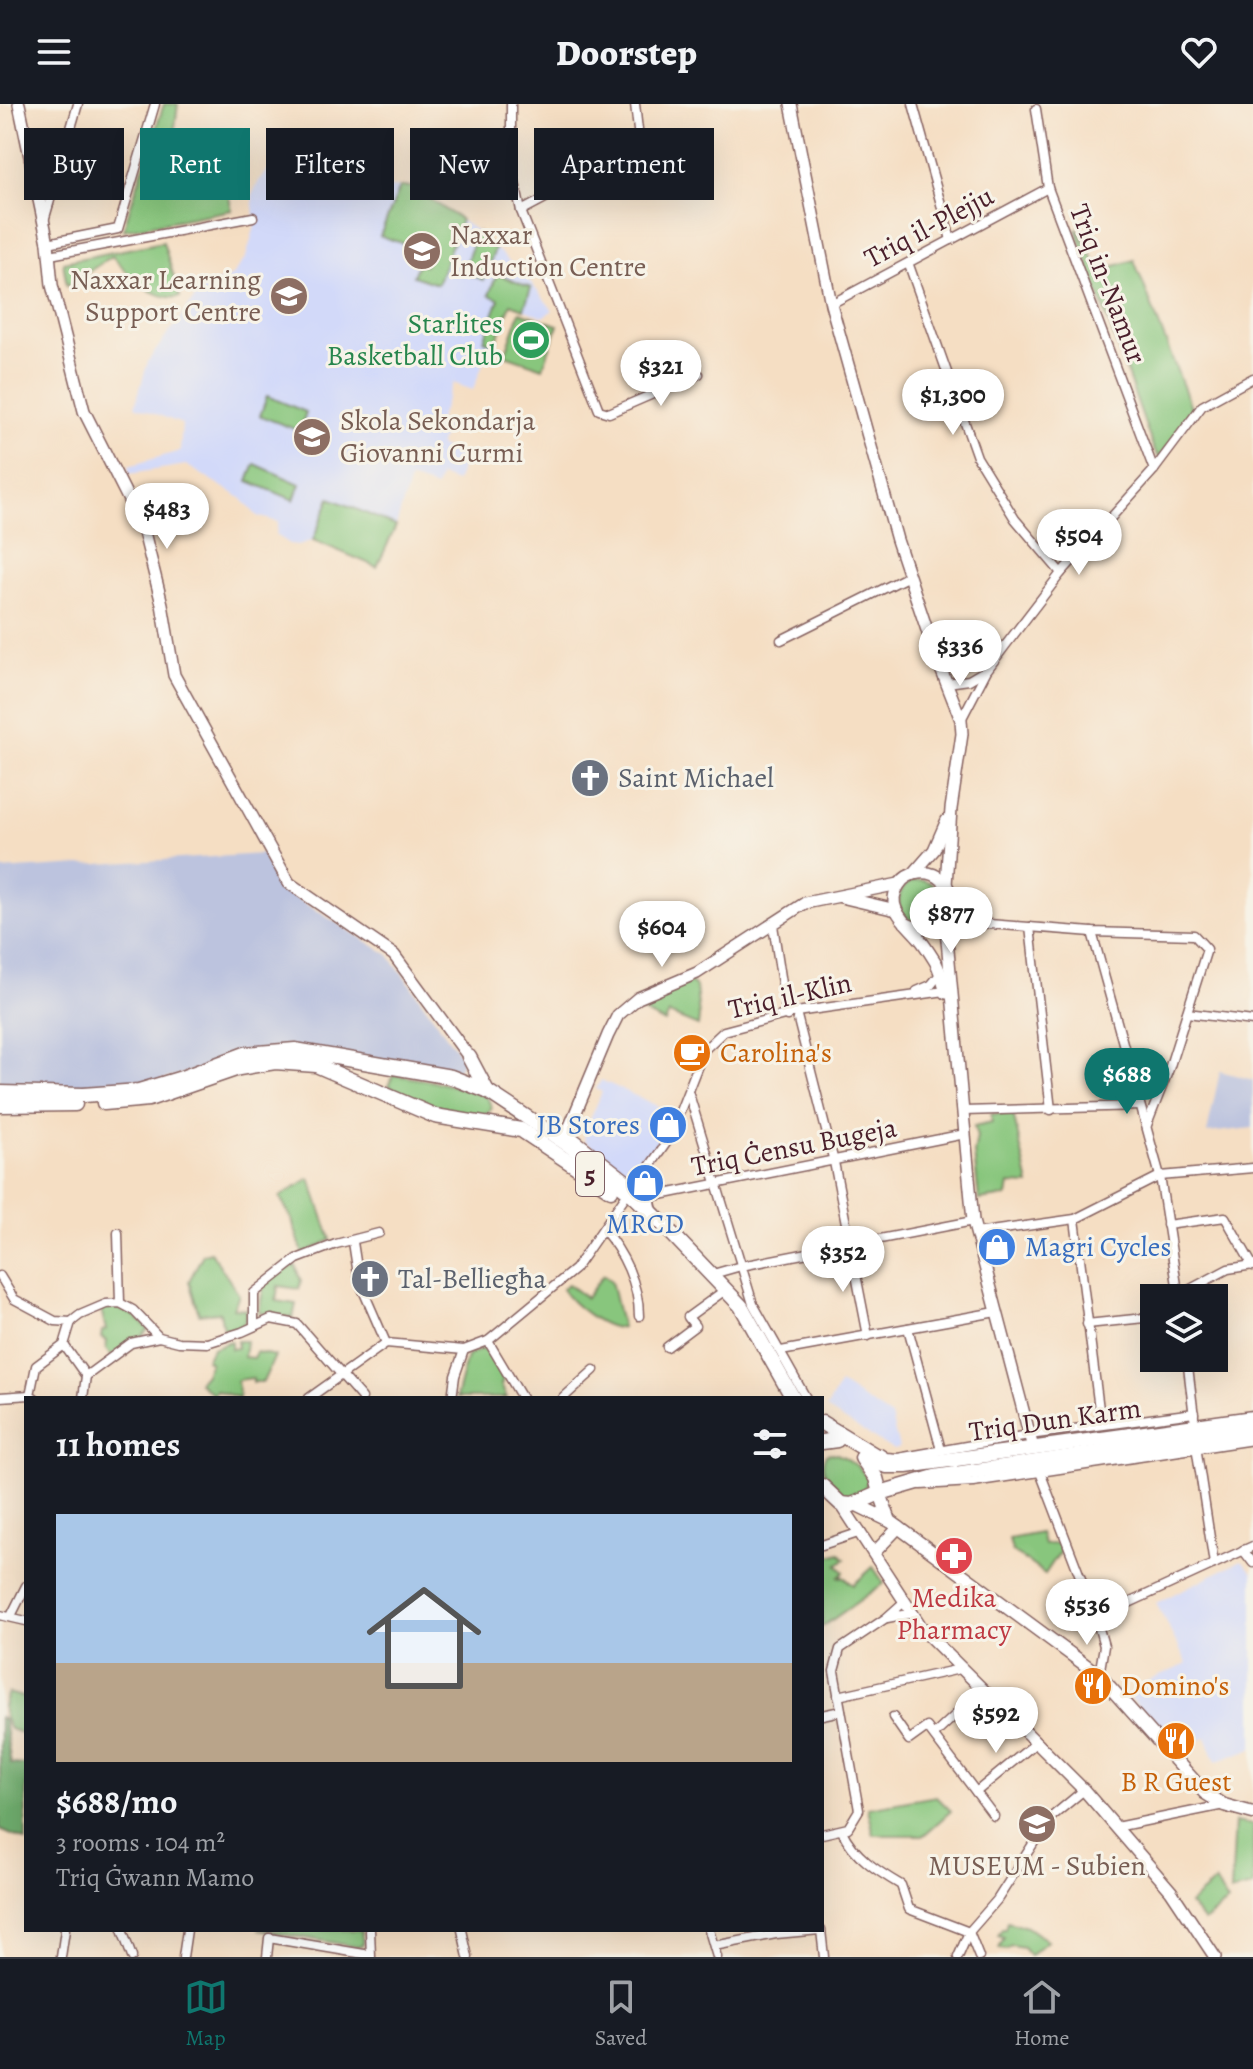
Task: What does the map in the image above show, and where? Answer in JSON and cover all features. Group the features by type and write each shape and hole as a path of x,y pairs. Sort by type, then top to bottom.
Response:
{"highway":[{"name":"5","path":"0,1093 83,1095 139,1091 245,1054 295,1050 435,1116 521,1130 630,1193 721,1293 781,1396"},
{"path":"451,1077 466,1068 469,1057"},
{"path":"469,1057 502,1108 498,1121 490,1123"},
{"name":"5","path":"0,1105 140,1101 239,1068 315,1059 451,1077 491,1094 567,1136 655,1216 741,1306 792,1396"},
{"path":"382,1092 375,1082 375,1076 384,1066"},
{"name":"Triq Dun Karm","path":"848,1504 935,1477 1253,1418"},
{"path":"824,1421 884,1460 906,1466"},
{"name":"Triq Dun Karm","path":"865,1460 887,1466 906,1466 1031,1442 1253,1430"},
{"path":"830,1441 865,1460 876,1478 880,1493"},
{"path":"824,1487 848,1504"}],"main road":[{"path":"880,1493 895,1524"},
{"path":"848,1504 895,1524 1099,1675 1205,1793 1224,1805 1253,1813"}],"street":[{"path":"19,104 49,249 52,285 84,411 143,528 162,604 174,675 289,883 394,955 469,1057"},
{"path":"43,226 78,104"},
{"path":"49,249 118,229 155,104"},
{"path":"511,104 511,163 521,211 599,410 609,413 699,374"},
{"path":"521,211 640,148 635,104"},
{"path":"791,104 831,304 909,576 961,720 946,885"},
{"path":"913,104 951,240"},
{"name":"Triq in-Namur","path":"1036,109 1048,188 1154,470"},
{"name":"Triq il-Plejju","path":"831,304 1048,188"},
{"path":"49,249 122,242 253,217"},
{"path":"909,265 977,457 1015,519 1061,573"},
{"path":"961,720 987,670 1061,573 1154,470 1202,406 1253,378"},
{"path":"781,640 909,576"},
{"path":"947,683 969,680 987,670"},
{"path":"567,1136 618,1015 638,998 697,973 805,903 899,884 914,874 934,850 951,809"},
{"path":"914,874 930,873 938,877 951,897 946,916 952,1012 975,1227 1031,1442"},
{"path":"899,884 894,897 896,910 922,941 941,973 952,1012"},
{"path":"837,896 896,910"},
{"path":"905,923 922,929 931,928 946,916"},
{"path":"946,916 964,922 1092,932 1194,935 1207,949 1147,1125"},
{"path":"773,925 791,1014 834,1162 868,1336"},
{"path":"1030,927 1051,1110"},
{"path":"1092,932 1160,1176 1177,1284"},
{"name":"Triq il-Klin","path":"909,995 931,985 941,973"},
{"name":"Triq il-Klin","path":"464,1350 488,1341 575,1269 669,1139 704,1050 724,1031 791,1014 945,991"},
{"path":"1187,1013 1253,1021"},
{"path":"689,1094 753,1304 805,1396"},
{"path":"963,1111 1140,1106"},
{"name":"Triq Ċensu Bugeja","path":"650,1197 965,1134"},
{"path":"713,1274 849,1245 975,1227 1075,1219 1160,1176 1253,1168"},
{"path":"630,1193 650,1197 655,1216"},
{"path":"1167,1225 1225,1217 1253,1265 1228,1269 1202,1284"},
{"path":"1075,1219 1101,1425"},
{"path":"603,1229 616,1244 629,1270 639,1316"},
{"path":"118,1233 120,1303"},
{"path":"254,1326 254,1293 297,1259 336,1244 379,1233"},
{"path":"353,1242 359,1281 386,1343"},
{"path":"0,1276 14,1299 55,1321 71,1322"},
{"path":"667,1347 695,1326 688,1317 721,1293"},
{"path":"33,1396 36,1366 64,1345 71,1322 80,1315 106,1304 120,1303 133,1310 159,1337"},
{"path":"781,1351 996,1312"},
{"path":"1087,1324 1140,1318"},
{"path":"86,1376 131,1343 159,1337 179,1342 207,1343 271,1319 297,1324 360,1396"},
{"path":"908,1328 941,1450"},
{"path":"488,1341 521,1396"},
{"path":"312,1396 386,1343 464,1350 452,1396"},
{"path":"64,1345 86,1376 83,1396"},
{"path":"565,1396 594,1370"},
{"path":"1189,1372 1214,1564"},
{"path":"0,1397 24,1396"},
{"name":"Triq Dun Karm","path":"824,1421 886,1457 898,1458 941,1450 1031,1442 1101,1425 1195,1431 1253,1440"},
{"name":"Triq Dun Karm","path":"910,1485 938,1485 1040,1472 1195,1431"},
{"path":"1040,1472 1096,1618 1104,1646 1099,1675"},
{"path":"848,1504 861,1532 924,1631 1084,1790 1171,1891 1215,1957"},
{"path":"875,1552 895,1524"},
{"path":"824,1544 861,1532"},
{"path":"1096,1618 1253,1546"},
{"path":"1243,1550 1253,1563"},
{"path":"11,1616 24,1590"},
{"path":"824,1834 842,1831 854,1822 859,1810 834,1671 840,1649 905,1601"},
{"path":"886,1618 913,1613"},
{"path":"0,1615 24,1620"},
{"path":"838,1696 960,1669"},
{"path":"934,1735 982,1690"},
{"path":"824,1715 841,1711"},
{"path":"893,1717 909,1740 927,1727 994,1816"},
{"path":"976,1792 1037,1742"},
{"path":"958,1957 969,1932 997,1900 1049,1819 1084,1790"},
{"path":"1116,1827 1224,1805"},
{"path":"842,1831 848,1843 875,1870 901,1885 909,1909 969,1932 979,1957"},
{"path":"61,1957 65,1932"},
{"path":"123,1932 132,1957"},
{"path":"183,1957 187,1932"},
{"path":"267,1957 269,1938 370,1956 370,1932"},
{"path":"462,1932 468,1957"},
{"path":"710,1932 717,1957"},
{"path":"714,1946 798,1932"},
{"path":"820,1932 824,1957"}],"shaded area":[{"path":"266,172 266,200 394,200 394,187 410,187 410,200 431,200 478,232 526,277 553,310 543,317 511,304 473,390 453,383 438,423 447,427 439,446 466,456 456,482 440,476 436,488 410,479 396,526 377,567 314,540 290,544 276,535 278,522 257,516 241,498 186,465 129,474 129,466 180,451 182,424 135,406 148,361 203,287 231,277 246,257 255,226 252,195"},
{"path":"262,854 278,887 389,955 463,1059 458,1070 272,1049 130,1089 0,1089 0,870"},
{"path":"1220,1071 1253,1080 1253,1128 1207,1133"},
{"path":"601,1080 675,1114 638,1175 630,1176 585,1141 584,1134 602,1092 596,1089"},
{"path":"840,1384 891,1417 899,1448 893,1450 826,1409"},
{"path":"1242,1560 1253,1573 1253,1748 1216,1762 1206,1737 1175,1750 1130,1697 1143,1683 1187,1664 1156,1603"}],"green space":[{"path":"164,104 178,104 175,128 156,128"},
{"path":"140,178 140,200 230,200 232,210 123,230"},
{"name":"Naxxar Induction Centre","path":"400,187 410,187 410,200 431,200 461,220 437,284 413,276 418,264 425,266 429,252 380,236"},
{"path":"1078,228 1099,271 1134,260 1193,412 1160,458 1154,450"},
{"path":"478,232 495,249 484,280 462,272"},
{"path":"163,242 180,297 150,291 112,256 67,286 63,262"},
{"path":"497,274 531,288 524,309 511,304 495,345 484,340 499,299 489,295"},
{"name":"Starlites Basketball Club","path":"520,312 558,325 543,368 505,355"},
{"path":"267,396 306,412 300,431 260,416"},
{"path":"255,464 300,484 294,500 248,481"},
{"path":"330,498 396,526 377,567 313,540"},
{"path":"920,880 935,886 941,901 935,916 920,922 905,916 899,901 905,886"},
{"path":"690,982 696,987 698,1026 669,1014 665,1023 635,1008"},
{"path":"393,1075 441,1083 487,1097 492,1108 484,1117 445,1110 388,1086"},
{"path":"1013,1113 1029,1185 1009,1184 1007,1196 979,1200 974,1126 992,1122 991,1114"},
{"path":"310,1178 331,1240 303,1254 292,1220 280,1197"},
{"path":"211,1252 239,1295 233,1308 246,1309 242,1325 227,1334 220,1312 199,1314 189,1281 203,1254"},
{"path":"295,1265 301,1281 299,1289 278,1286 276,1301 296,1304 293,1318 259,1312 265,1280"},
{"path":"603,1275 611,1281 622,1328 606,1325 589,1315 562,1289 568,1284 586,1298"},
{"path":"116,1308 135,1316 148,1329 142,1337 111,1356 106,1349 107,1341 101,1338 102,1331 106,1330 101,1309"},
{"path":"231,1341 231,1349 237,1348 237,1341 246,1341 244,1357 253,1358 256,1352 275,1356 263,1382 253,1382 253,1378 237,1380 239,1396 215,1390 213,1394 198,1382 210,1362 206,1360 212,1348"},
{"path":"482,1349 490,1352 503,1379 501,1385 506,1396 457,1396 467,1356"},
{"path":"826,1454 838,1455 858,1467 868,1479 864,1491 845,1495 825,1472"},
{"path":"1040,1533 1044,1545 1059,1543 1061,1550 1045,1574 1012,1551 1009,1539"},
{"path":"840,1553 845,1559 837,1565 844,1572 839,1577 844,1577 853,1585 873,1567 884,1583 824,1626 824,1566 830,1556"},
{"path":"8,1693 24,1697 24,1729 21,1733 10,1729 3,1707"},
{"path":"0,1717 4,1720 11,1764 24,1765 24,1840 0,1830"},
{"path":"936,1796 951,1811 924,1835 874,1835 868,1808"},
{"path":"1235,1822 1253,1825 1253,1887 1231,1892"},
{"path":"1215,1882 1228,1902 1204,1921 1189,1904"},
{"path":"1007,1922 1027,1927 1047,1941 1030,1956 1023,1948 1011,1946 1007,1950 999,1949 1004,1938 998,1936"},
{"path":"271,1932 361,1932 363,1945 358,1947"}],"place":[{"name":"Naxxar Induction Centre","path":"422,251"},
{"name":"Naxxar Learning Support Centre","path":"289,296"},
{"name":"Starlites Basketball Club","path":"531,340"},
{"name":"Skola Sekondarja Giovanni Curmi","path":"312,437"},
{"name":"Saint Michael","path":"590,778"},
{"name":"Carolina's","path":"692,1053"},
{"name":"JB Stores","path":"668,1125"},
{"name":"MRCD","path":"645,1183"},
{"name":"Magri Cycles","path":"997,1247"},
{"name":"Tal-Belliegħa","path":"370,1279"},
{"name":"Medika Pharmacy","path":"954,1556"},
{"name":"Domino's","path":"1093,1686"},
{"name":"B R Guest","path":"1176,1741"},
{"name":"MUSEUM - Subien","path":"1037,1824"}]}
